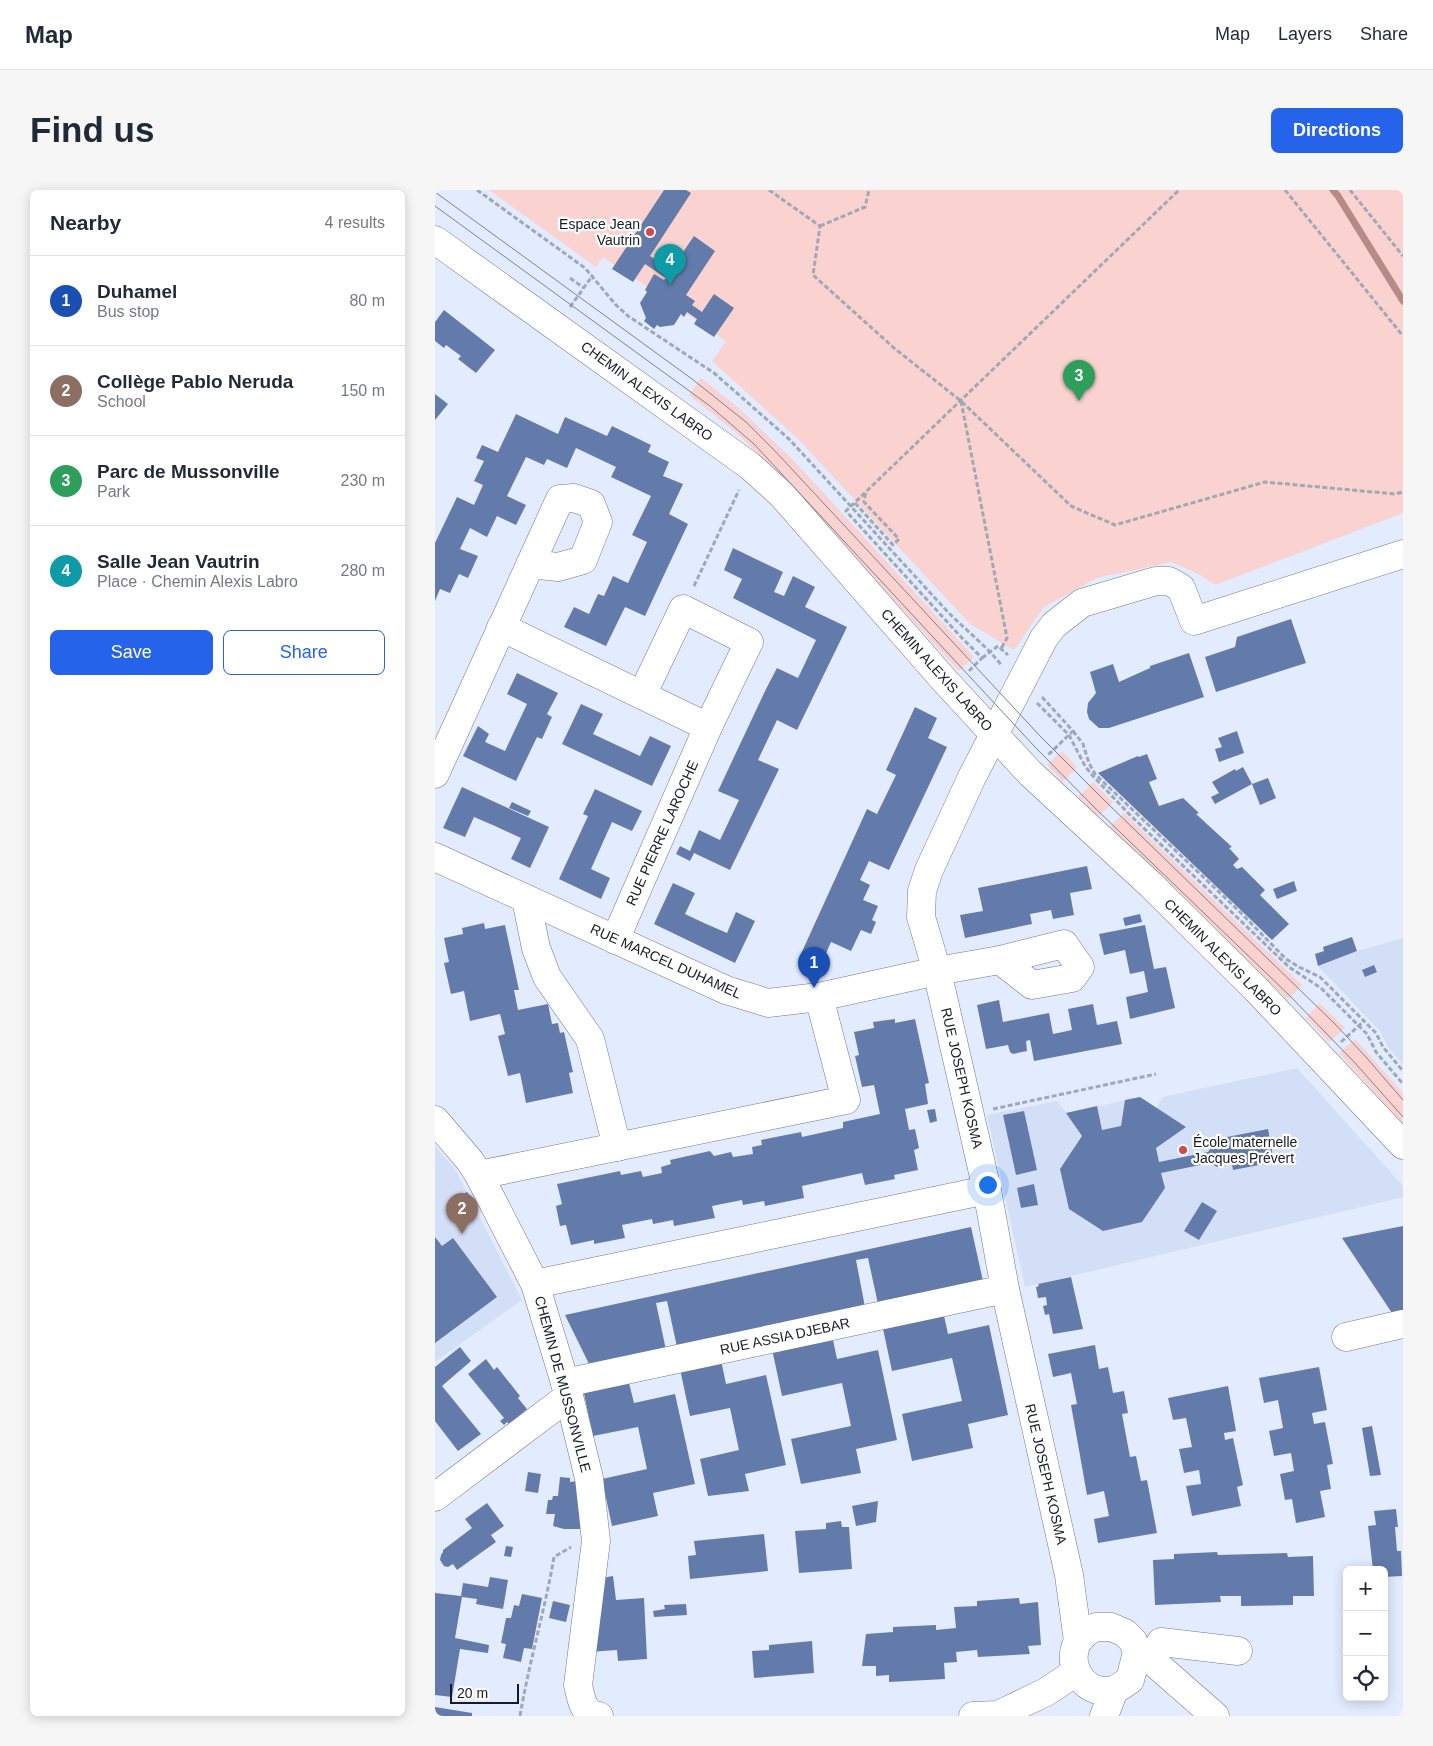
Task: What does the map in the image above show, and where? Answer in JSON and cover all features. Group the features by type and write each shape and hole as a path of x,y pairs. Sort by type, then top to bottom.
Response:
{"street":[{"name":"CHEMIN ALEXIS LABRO","path":"435,240 750,466 782,495 951,687 1030,773 1151,885 1257,990 1403,1145"},
{"name":"RUE JOSEPH KOSMA","path":"1078,1641 1069,1575 1005,1289 971,1116 937,971 921,917 922,892 933,861 972,777 1044,638 1055,625 1083,604 1156,581 1169,582 1181,588 1194,621 1403,554"},
{"path":"435,774 530,564"},
{"path":"642,695 683,610"},
{"name":"RUE PIERRE LAROCHE","path":"615,940 708,727 749,642 683,610"},
{"path":"501,627 708,727"},
{"name":"RUE MARCEL DUHAMEL","path":"435,857 726,990 768,1003 819,997 937,971 1000,960"},
{"path":"526,899 536,948 547,977 590,1039 617,1147"},
{"path":"479,1174 845,1100 819,997"},
{"name":"CHEMIN DE MUSSONVILLE","path":"435,1120 479,1174 535,1284 567,1390 589,1478 596,1541 578,1685 591,1711"},
{"path":"535,1284 987,1190"},
{"name":"RUE ASSIA DJEBAR","path":"567,1390 1005,1289"},
{"path":"1346,1337 1403,1324"},
{"path":"435,1497 567,1390"},
{"path":"1215,1716 1144,1655 1125,1633 1111,1627 1096,1627 1086,1632 1078,1641 1074,1652 1076,1672 1083,1682 1098,1690 1114,1690 1130,1680 1144,1655 1161,1642 1238,1651"},
{"path":"973,1716 998,1715 1046,1692 1076,1672"},
{"path":"1104,1716 1114,1690"}],"path":[{"path":"477,190 585,268 593,275 616,305 628,316 714,373 789,439 959,624 990,651 1006,671 1069,735 1085,766 1104,789 1289,967 1321,988 1367,1034 1376,1052 1403,1084"},
{"path":"769,190 819,226"},
{"path":"819,226 865,207 869,190"},
{"path":"951,687 982,658 846,511 1179,190"},
{"path":"1285,190 1403,336"},
{"path":"1351,190 1403,256"},
{"path":"819,226 813,274 894,348 961,401 1071,506 1115,525 1265,482 1395,494 1403,492"},
{"path":"557,326 593,275"},
{"path":"570,278 584,288"},
{"path":"961,401 1007,638 1001,649"},
{"path":"683,610 750,466"},
{"path":"855,503 893,545 899,539 864,502 866,491"},
{"path":"1073,731 1083,744 1095,774 1239,911 1286,959 1299,968 1320,977 1376,1033 1383,1047 1403,1071"},
{"path":"971,1116 1156,1074"},
{"path":"520,1716 526,1680 547,1595 554,1557 577,1544 596,1541"}],"shaded area":[{"path":"489,190 1403,190 1403,513 1215,585 1197,573 1171,562 1097,578 1044,607 1014,650 970,624 799,440 712,361 726,341 603,257 596,267"},
{"path":"701,378 740,409 797,464 974,657 959,671 767,463 734,431 689,395"},
{"path":"1062,751 1077,767 1063,782 1047,765"},
{"path":"1093,782 1113,802 1098,817 1078,797"},
{"path":"1124,813 1302,985 1288,1000 1109,827"},
{"path":"1403,938 1403,1065 1388,1047 1380,1031 1318,966 1357,951"},
{"path":"1320,1003 1345,1028 1329,1042 1306,1018"},
{"path":"1355,1039 1403,1093 1403,1124 1339,1053"},
{"name":"École maternelle Jacques Prévert","path":"1297,1068 1403,1186 1403,1197 1025,1287 987,1115 1057,1101 1067,1113 1140,1097 1156,1108 1163,1097"},
{"path":"435,1146 455,1169 522,1300 435,1362"}],"building":[{"path":"664,190 686,190 691,193 650,256 671,270 694,236 715,251 686,295 695,301 692,305 702,312 714,294 734,308 714,337 694,324 697,319 687,312 684,317 681,314 674,325 660,327 657,325 654,329 644,321 646,318 640,303 647,292 645,290 654,274 664,280 666,278 645,264 633,282 612,269"},
{"path":"444,310 495,350 476,373 458,359 461,356 446,345 444,348 435,341 435,322"},
{"path":"435,394 448,404 435,420"},
{"path":"516,414 558,434 565,417 607,436 612,426 651,445 648,452 669,462 663,476 683,484 669,514 688,524 645,616 625,607 606,646 564,627 574,607 589,614 598,594 604,596 613,576 628,583 647,542 632,535 651,496 611,477 616,467 576,448 567,468 547,459 544,465 526,457 507,496 526,505 516,525 497,516 487,537 470,528 460,549 478,556 468,578 459,574 450,593 440,589 435,601 435,543 457,497 474,505 483,485 474,481 484,461 476,458 482,445 498,452"},
{"path":"733,548 783,572 774,592 784,596 793,576 815,587 805,607 847,627 797,730 777,720 758,760 779,769 730,870 694,853 690,861 676,854 680,846 690,851 699,830 720,840 739,800 718,791 766,689 777,668 798,678 816,640 733,598 742,579 724,570"},
{"path":"1291,619 1306,663 1216,692 1205,657 1235,647 1237,637"},
{"path":"1189,653 1204,697 1109,728 1099,728 1089,719 1087,712 1088,703 1096,693 1090,672 1113,664 1119,682 1150,668 1150,666"},
{"path":"517,673 558,693 547,714 552,717 542,739 537,737 516,781 463,756 478,726 489,734 485,742 505,751 527,704 507,694"},
{"path":"581,704 603,714 593,734 640,756 650,736 671,746 652,786 562,744"},
{"path":"915,707 937,718 928,738 947,747 889,870 869,861 860,880 870,885 863,900 878,906 872,920 876,922 871,934 861,930 851,951 831,942 821,965 800,956 867,809 877,814 896,775 886,770"},
{"path":"1237,731 1244,753 1219,762 1215,749 1222,747 1218,738"},
{"path":"1147,754 1157,779 1149,782 1159,806 1183,798 1199,813 1196,814 1232,847 1229,848 1239,859 1233,865 1237,869 1242,867 1265,890 1260,895 1289,924 1272,940 1098,773"},
{"path":"1243,767 1252,784 1215,804 1211,797 1219,793 1212,782 1235,769 1236,771"},
{"path":"1268,778 1276,798 1260,805 1252,784"},
{"path":"462,787 549,827 530,868 511,859 521,838 495,826 474,817 465,837 443,828"},
{"path":"595,789 642,811 632,831 612,822 591,869 610,878 601,899 559,879 588,816 583,814"},
{"path":"512,802 531,811 528,816 509,808"},
{"path":"1087,866 1092,889 1070,893 1074,915 1053,919 1051,910 1030,914 1032,924 965,938 960,915 983,911 978,888"},
{"path":"1294,881 1297,891 1277,899 1273,889"},
{"path":"673,883 695,893 685,914 704,923 727,933 736,912 755,921 735,963 654,924"},
{"path":"1140,914 1142,922 1125,926 1123,918"},
{"path":"484,923 485,929 505,925 519,990 514,990 518,1010 548,1004 552,1024 558,1023 560,1033 564,1032 573,1072 569,1073 573,1093 526,1103 520,1073 508,1076 498,1036 505,1034 500,1014 470,1021 464,991 451,994 444,963 449,962 444,938 463,934 462,928"},
{"path":"1145,925 1154,969 1166,967 1175,1008 1130,1019 1126,997 1148,992 1144,971 1130,974 1125,950 1104,955 1099,934"},
{"path":"1352,937 1357,951 1318,966 1315,954 1324,951 1323,947"},
{"path":"1374,965 1377,972 1365,977 1362,970"},
{"path":"999,1000 1003,1022 1049,1013 1053,1034 1072,1030 1068,1009 1093,1004 1097,1025 1117,1021 1122,1044 1034,1061 1030,1040 1026,1041 1027,1051 1013,1054 1010,1052 1008,1045 986,1049 977,1005"},
{"path":"895,1019 895,1023 915,1019 929,1083 925,1084 928,1104 905,1109 909,1130 915,1129 919,1148 914,1150 918,1170 894,1175 895,1179 865,1185 862,1173 802,1186 804,1198 765,1206 764,1201 743,1205 742,1200 712,1206 715,1218 674,1226 673,1220 653,1224 652,1219 622,1225 625,1238 594,1244 594,1240 571,1245 566,1225 560,1226 556,1206 562,1204 557,1184 620,1171 621,1175 641,1171 643,1177 662,1173 661,1167 671,1164 670,1160 710,1151 714,1156 731,1152 733,1157 753,1154 752,1147 762,1145 761,1140 801,1132 802,1137 843,1128 843,1122 880,1114 874,1085 862,1087 855,1056 859,1055 854,1032 874,1028 873,1022"},
{"path":"1140,1097 1186,1127 1156,1148 1159,1162 1208,1152 1213,1145 1221,1143 1229,1149 1227,1137 1268,1129 1274,1162 1233,1170 1231,1158 1226,1165 1217,1167 1210,1163 1161,1173 1165,1188 1142,1222 1103,1231 1069,1209 1060,1169 1082,1136 1066,1113 1097,1106 1102,1130 1121,1126 1125,1100"},
{"path":"935,1109 937,1121 930,1123 927,1110"},
{"path":"1024,1111 1037,1170 1016,1175 1003,1115"},
{"path":"1034,1184 1038,1205 1021,1208 1017,1188"},
{"path":"467,1192 477,1205 466,1212 458,1199"},
{"path":"1202,1202 1217,1211 1199,1240 1184,1231"},
{"path":"1403,1226 1403,1314 1394,1316 1342,1238"},
{"path":"971,1227 983,1281 878,1304 868,1258 856,1260 865,1307 677,1347 667,1301 656,1303 666,1350 590,1366 565,1315"},
{"path":"435,1237 442,1246 453,1238 497,1297 435,1343"},
{"path":"1071,1277 1083,1329 1053,1334 1049,1314 1045,1315 1043,1306 1047,1305 1046,1297 1038,1298 1036,1287 1039,1286 1038,1284"},
{"path":"943,1311 948,1334 989,1325 1008,1415 968,1424 973,1448 912,1461 902,1414 962,1401 952,1358 892,1371 882,1324"},
{"path":"832,1335 837,1359 878,1350 897,1440 856,1449 861,1473 801,1484 791,1439 851,1426 842,1383 782,1396 772,1349"},
{"path":"1095,1345 1099,1369 1108,1367 1113,1393 1124,1391 1128,1413 1122,1414 1130,1457 1136,1456 1141,1481 1147,1480 1157,1533 1098,1543 1094,1519 1109,1516 1104,1491 1087,1495 1071,1405 1077,1404 1071,1373 1053,1377 1048,1354"},
{"path":"460,1347 471,1361 442,1386 481,1434 458,1451 435,1421 435,1367"},
{"path":"486,1359 494,1370 497,1367 520,1396 518,1398 527,1409 509,1424 507,1422 504,1425 500,1421 504,1418 468,1374"},
{"path":"721,1360 726,1384 766,1375 786,1465 745,1474 749,1491 708,1496 700,1459 739,1450 730,1408 690,1416 680,1369"},
{"path":"1319,1367 1327,1410 1312,1413 1314,1424 1325,1422 1333,1464 1327,1465 1331,1489 1320,1491 1325,1517 1296,1523 1292,1499 1285,1500 1280,1474 1294,1471 1291,1453 1274,1456 1269,1431 1283,1428 1278,1400 1264,1403 1259,1378"},
{"path":"628,1379 634,1403 675,1394 695,1484 653,1493 658,1516 612,1526 602,1479 647,1469 638,1427 593,1436 583,1389"},
{"path":"1228,1386 1236,1431 1224,1433 1225,1440 1233,1438 1243,1485 1237,1487 1241,1506 1192,1516 1186,1486 1201,1484 1199,1470 1184,1473 1179,1449 1192,1447 1186,1418 1173,1420 1168,1398"},
{"path":"1372,1426 1381,1475 1370,1476 1362,1428"},
{"path":"528,1472 541,1474 538,1493 525,1491"},
{"path":"560,1477 570,1478 570,1482 583,1480 589,1529 564,1529 553,1526 555,1514 546,1514 548,1500 552,1500 553,1496 558,1496"},
{"path":"878,1501 876,1522 856,1526 852,1506"},
{"path":"487,1503 504,1526 491,1535 496,1542 457,1570 453,1564 448,1567 444,1566 440,1560 443,1550 472,1528 465,1519"},
{"path":"1396,1509 1398,1527 1395,1527 1397,1551 1401,1551 1402,1576 1388,1577 1388,1566 1373,1566 1368,1526 1376,1525 1374,1511"},
{"path":"841,1521 842,1527 849,1527 852,1569 799,1573 795,1531 826,1529 826,1523"},
{"path":"764,1534 768,1571 690,1579 688,1556 696,1555 694,1541"},
{"path":"506,1546 513,1547 511,1557 504,1556"},
{"path":"1217,1552 1218,1555 1287,1553 1288,1557 1313,1556 1314,1596 1293,1596 1293,1605 1241,1606 1241,1596 1220,1596 1221,1602 1155,1605 1153,1560 1174,1559 1174,1554"},
{"path":"613,1576 616,1600 644,1598 647,1659 618,1661 617,1650 589,1652 602,1578"},
{"path":"490,1577 508,1580 503,1609 476,1604 477,1599 462,1597 455,1638 489,1645 488,1653 460,1649 452,1697 435,1695 435,1593 461,1596 463,1583 488,1587"},
{"path":"522,1594 542,1598 532,1649 524,1648 521,1662 503,1658 506,1644 501,1643 506,1618 511,1618 514,1605 519,1606"},
{"path":"1019,1598 1020,1604 1038,1602 1041,1645 1028,1646 1030,1654 978,1657 977,1650 956,1652 957,1662 944,1663 945,1679 889,1682 889,1675 876,1676 876,1666 862,1666 866,1634 893,1632 893,1627 936,1625 936,1630 956,1628 954,1607 977,1606 977,1601"},
{"path":"553,1601 570,1605 566,1622 549,1618"},
{"path":"686,1604 687,1615 654,1617 653,1611 665,1609 664,1605"},
{"path":"812,1641 814,1673 754,1678 752,1651 769,1650 769,1645"},
{"path":"435,1707 472,1713 472,1716 435,1716"}],"waterway":[{"path":"1333,190 1403,301"}],"tram line":[{"path":"435,192 692,379 746,422 1041,737 1334,1023 1403,1100"},
{"path":"435,206 710,406 754,444 1035,747 1095,808 1290,996 1356,1064 1403,1117"}],"place":[{"name":"Espace Jean Vautrin","path":"650,232"},
{"name":"Salle Jean Vautrin","path":"670,285"},
{"name":"Parc de Mussonville","path":"1079,401"},
{"name":"Duhamel","path":"814,988"},
{"name":"École maternelle Jacques Prévert","path":"1183,1150"},
{"name":"Collège Pablo Neruda","path":"462,1234"}]}
